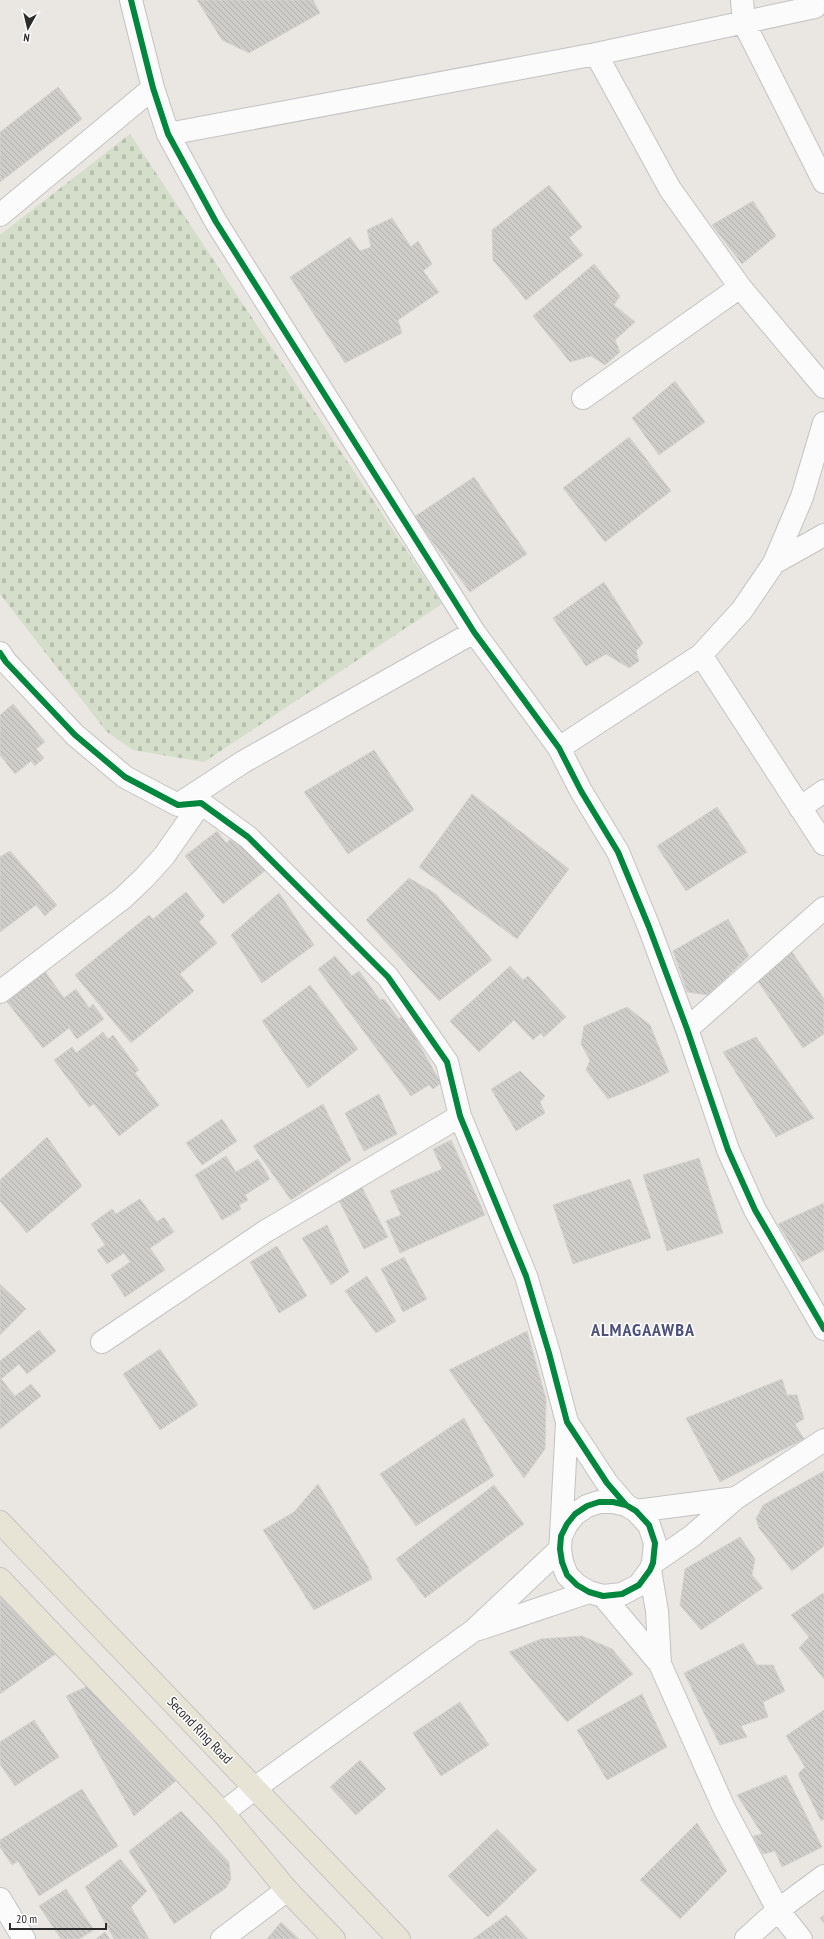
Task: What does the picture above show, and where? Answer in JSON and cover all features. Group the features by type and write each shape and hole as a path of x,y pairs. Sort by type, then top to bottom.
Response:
{"main road":[{"name":"Second Ring Road","path":"0,1522 399,1939"},
{"path":"0,1579 223,1813 286,1890 334,1939"}],"street":[{"path":"131,0 153,88 168,134 216,222 474,632 559,748 581,791 618,852 649,927 687,1029 728,1150 755,1210 824,1329"},
{"path":"742,0 744,22 824,182"},
{"path":"168,134 596,54 815,7"},
{"path":"596,54 670,189 740,287 824,387"},
{"path":"0,215 153,88"},
{"path":"583,398 740,287"},
{"path":"559,748 701,656 742,610 774,563 802,496 824,423"},
{"path":"774,563 824,535"},
{"path":"178,805 244,762 474,632"},
{"path":"701,656 824,844"},
{"path":"2,661 75,735 125,777 178,805 201,803 248,837 388,977 447,1062 460,1116 526,1276 549,1352 567,1422 561,1542 562,1562 567,1575 577,1585 596,1594 660,1664 724,1808 778,1910 801,1939"},
{"path":"800,808 824,791"},
{"path":"0,992 123,898 139,883 164,856 201,803"},
{"path":"687,1029 824,908"},
{"path":"102,1342 266,1231 460,1116"},
{"path":"567,1422 607,1483 649,1525 655,1543 652,1567 657,1611 660,1664"},
{"path":"472,1631 596,1594 622,1594 639,1585 652,1567 692,1536 736,1498 824,1440"},
{"path":"223,1813 255,1788 472,1631 561,1542 567,1524 586,1506 599,1502 613,1502 631,1508 736,1498"},
{"path":"746,1939 778,1910 824,1876"},
{"path":"222,1939 286,1890"},
{"path":"0,1899 24,1939"}],"green space":[{"path":"130,134 442,604 204,762 133,750 106,731 0,594 0,235"}],"building":[{"path":"197,0 313,0 320,13 249,53 222,40"},
{"path":"58,87 82,119 0,182 0,132"},
{"path":"549,185 582,227 569,238 583,255 526,300 493,260 492,230"},
{"path":"753,201 776,236 742,264 712,225"},
{"path":"392,218 411,247 418,241 432,264 423,271 439,292 398,320 402,333 345,363 290,277 350,237 360,251 371,247 367,230"},
{"path":"594,264 620,296 614,305 635,322 615,340 620,352 605,365 591,356 570,362 533,316"},
{"path":"675,381 705,422 659,455 632,418"},
{"path":"629,437 671,491 605,542 563,488"},
{"path":"474,477 527,554 470,592 414,517"},
{"path":"604,582 643,643 636,651 639,661 629,668 606,654 586,666 553,618"},
{"path":"13,704 45,742 36,749 44,758 35,766 31,761 15,774 0,755 0,715"},
{"path":"374,750 414,810 348,854 304,792"},
{"path":"472,794 569,869 517,939 419,867"},
{"path":"717,807 747,852 686,891 657,846"},
{"path":"217,831 226,843 238,834 266,870 223,904 185,856"},
{"path":"10,851 57,905 45,916 36,905 0,932 0,857"},
{"path":"409,878 436,894 492,960 439,1001 366,920"},
{"path":"186,892 205,916 199,922 217,943 180,974 194,991 131,1043 75,975 149,915 153,919"},
{"path":"279,893 314,945 262,983 231,935"},
{"path":"728,919 749,956 708,995 687,992 673,951"},
{"path":"792,952 824,999 824,1034 803,1048 755,977"},
{"path":"335,956 352,976 359,971 380,1000 384,999 399,1019 403,1016 441,1083 433,1089 429,1085 411,1096 318,969"},
{"path":"510,966 523,980 528,976 566,1017 544,1037 541,1033 533,1040 514,1020 479,1052 450,1021"},
{"path":"44,970 64,998 76,989 89,1008 93,1004 104,1019 77,1039 69,1028 43,1048 4,998"},
{"path":"310,985 358,1049 308,1088 262,1021"},
{"path":"627,1007 650,1025 669,1072 643,1085 608,1099 586,1070 590,1060 581,1044 584,1026"},
{"path":"103,1032 108,1039 113,1035 139,1070 135,1073 159,1105 119,1136 94,1104 89,1107 54,1060 72,1047 76,1053"},
{"path":"756,1037 814,1118 776,1137 723,1052"},
{"path":"520,1071 545,1096 540,1102 545,1113 516,1131 491,1089"},
{"path":"379,1094 397,1134 364,1151 345,1113"},
{"path":"323,1104 351,1160 291,1200 253,1146"},
{"path":"222,1119 237,1141 202,1165 186,1143"},
{"path":"47,1137 82,1186 27,1233 0,1201 0,1180"},
{"path":"451,1140 485,1215 400,1253 386,1221 401,1215 390,1191 442,1169 433,1149"},
{"path":"226,1156 236,1172 258,1159 270,1179 245,1195 248,1200 239,1205 241,1209 222,1220 195,1175"},
{"path":"699,1158 723,1233 667,1251 643,1175"},
{"path":"630,1179 651,1238 573,1264 553,1205"},
{"path":"361,1186 388,1237 364,1249 337,1197"},
{"path":"140,1199 157,1222 164,1217 174,1232 150,1248 165,1270 125,1297 111,1275 130,1262 124,1253 107,1264 97,1250 105,1245 91,1224 112,1209 116,1214"},
{"path":"824,1203 824,1250 802,1262 778,1224"},
{"path":"327,1225 349,1272 331,1285 302,1238"},
{"path":"277,1246 307,1296 279,1313 250,1262"},
{"path":"404,1257 427,1299 403,1312 381,1269"},
{"path":"367,1276 396,1321 376,1333 345,1291"},
{"path":"0,1284 26,1309 0,1335"},
{"path":"39,1330 56,1351 27,1374 19,1364 1,1379 15,1396 31,1384 41,1396 0,1429 0,1361"},
{"path":"527,1331 546,1399 545,1449 524,1478 449,1370"},
{"path":"160,1349 198,1405 160,1430 123,1374"},
{"path":"782,1379 787,1395 797,1395 804,1419 795,1424 804,1439 720,1482 686,1418"},
{"path":"464,1418 494,1476 416,1526 380,1474"},
{"path":"824,1471 824,1546 792,1571 759,1528 756,1519 763,1505"},
{"path":"318,1484 368,1567 372,1579 314,1610 263,1530 294,1512"},
{"path":"494,1485 524,1524 425,1598 396,1559"},
{"path":"740,1537 755,1559 752,1575 763,1588 701,1630 680,1605 685,1569"},
{"path":"0,1590 57,1653 0,1694"},
{"path":"823,1593 824,1679 799,1648 809,1637 791,1615"},
{"path":"582,1636 612,1649 633,1674 567,1722 509,1652 541,1639"},
{"path":"743,1643 757,1665 773,1665 785,1691 763,1702 768,1717 741,1726 747,1737 720,1745 684,1673"},
{"path":"88,1686 178,1779 134,1816 66,1696"},
{"path":"642,1694 667,1747 607,1780 577,1730"},
{"path":"460,1702 489,1745 441,1776 413,1733"},
{"path":"824,1710 824,1819 821,1821 798,1774 805,1767 786,1736"},
{"path":"34,1720 59,1757 15,1786 0,1764 0,1742"},
{"path":"360,1760 386,1789 356,1815 330,1787"},
{"path":"786,1775 822,1847 782,1867 775,1851 763,1854 753,1836 762,1834 737,1795"},
{"path":"82,1789 118,1846 39,1896 18,1861 12,1865 0,1847 0,1840"},
{"path":"181,1811 229,1862 231,1879 226,1888 174,1924 129,1851"},
{"path":"697,1823 727,1871 680,1919 640,1880"},
{"path":"497,1829 537,1870 488,1917 448,1876"},
{"path":"120,1859 147,1891 131,1907 149,1939 114,1939 85,1887"},
{"path":"66,1889 94,1930 79,1939 61,1939 39,1906"},
{"path":"506,1915 528,1939 473,1939"},
{"path":"824,1915 824,1923 820,1918"},
{"path":"281,1922 299,1939 267,1939"},
{"path":"105,1932 110,1939 96,1939"}],"cycle path":[{"path":"131,0 153,88 168,134 216,222 474,632 559,748 581,791 618,852 649,927 687,1029 728,1150 755,1210 824,1329"},
{"path":"0,653 6,662 75,735 125,777 178,805 201,803 248,837 388,977 447,1062 460,1116 526,1276 549,1353 567,1422 607,1483 626,1505 636,1511 649,1525 655,1543 653,1563 650,1570 639,1585 622,1594 603,1596 589,1592 577,1585 567,1575 562,1562 560,1549 561,1536 567,1524 575,1514 587,1506 599,1502 613,1502 626,1505"}],"district":[{"name":"ALMAGAAWBA","path":"643,1329"}]}
